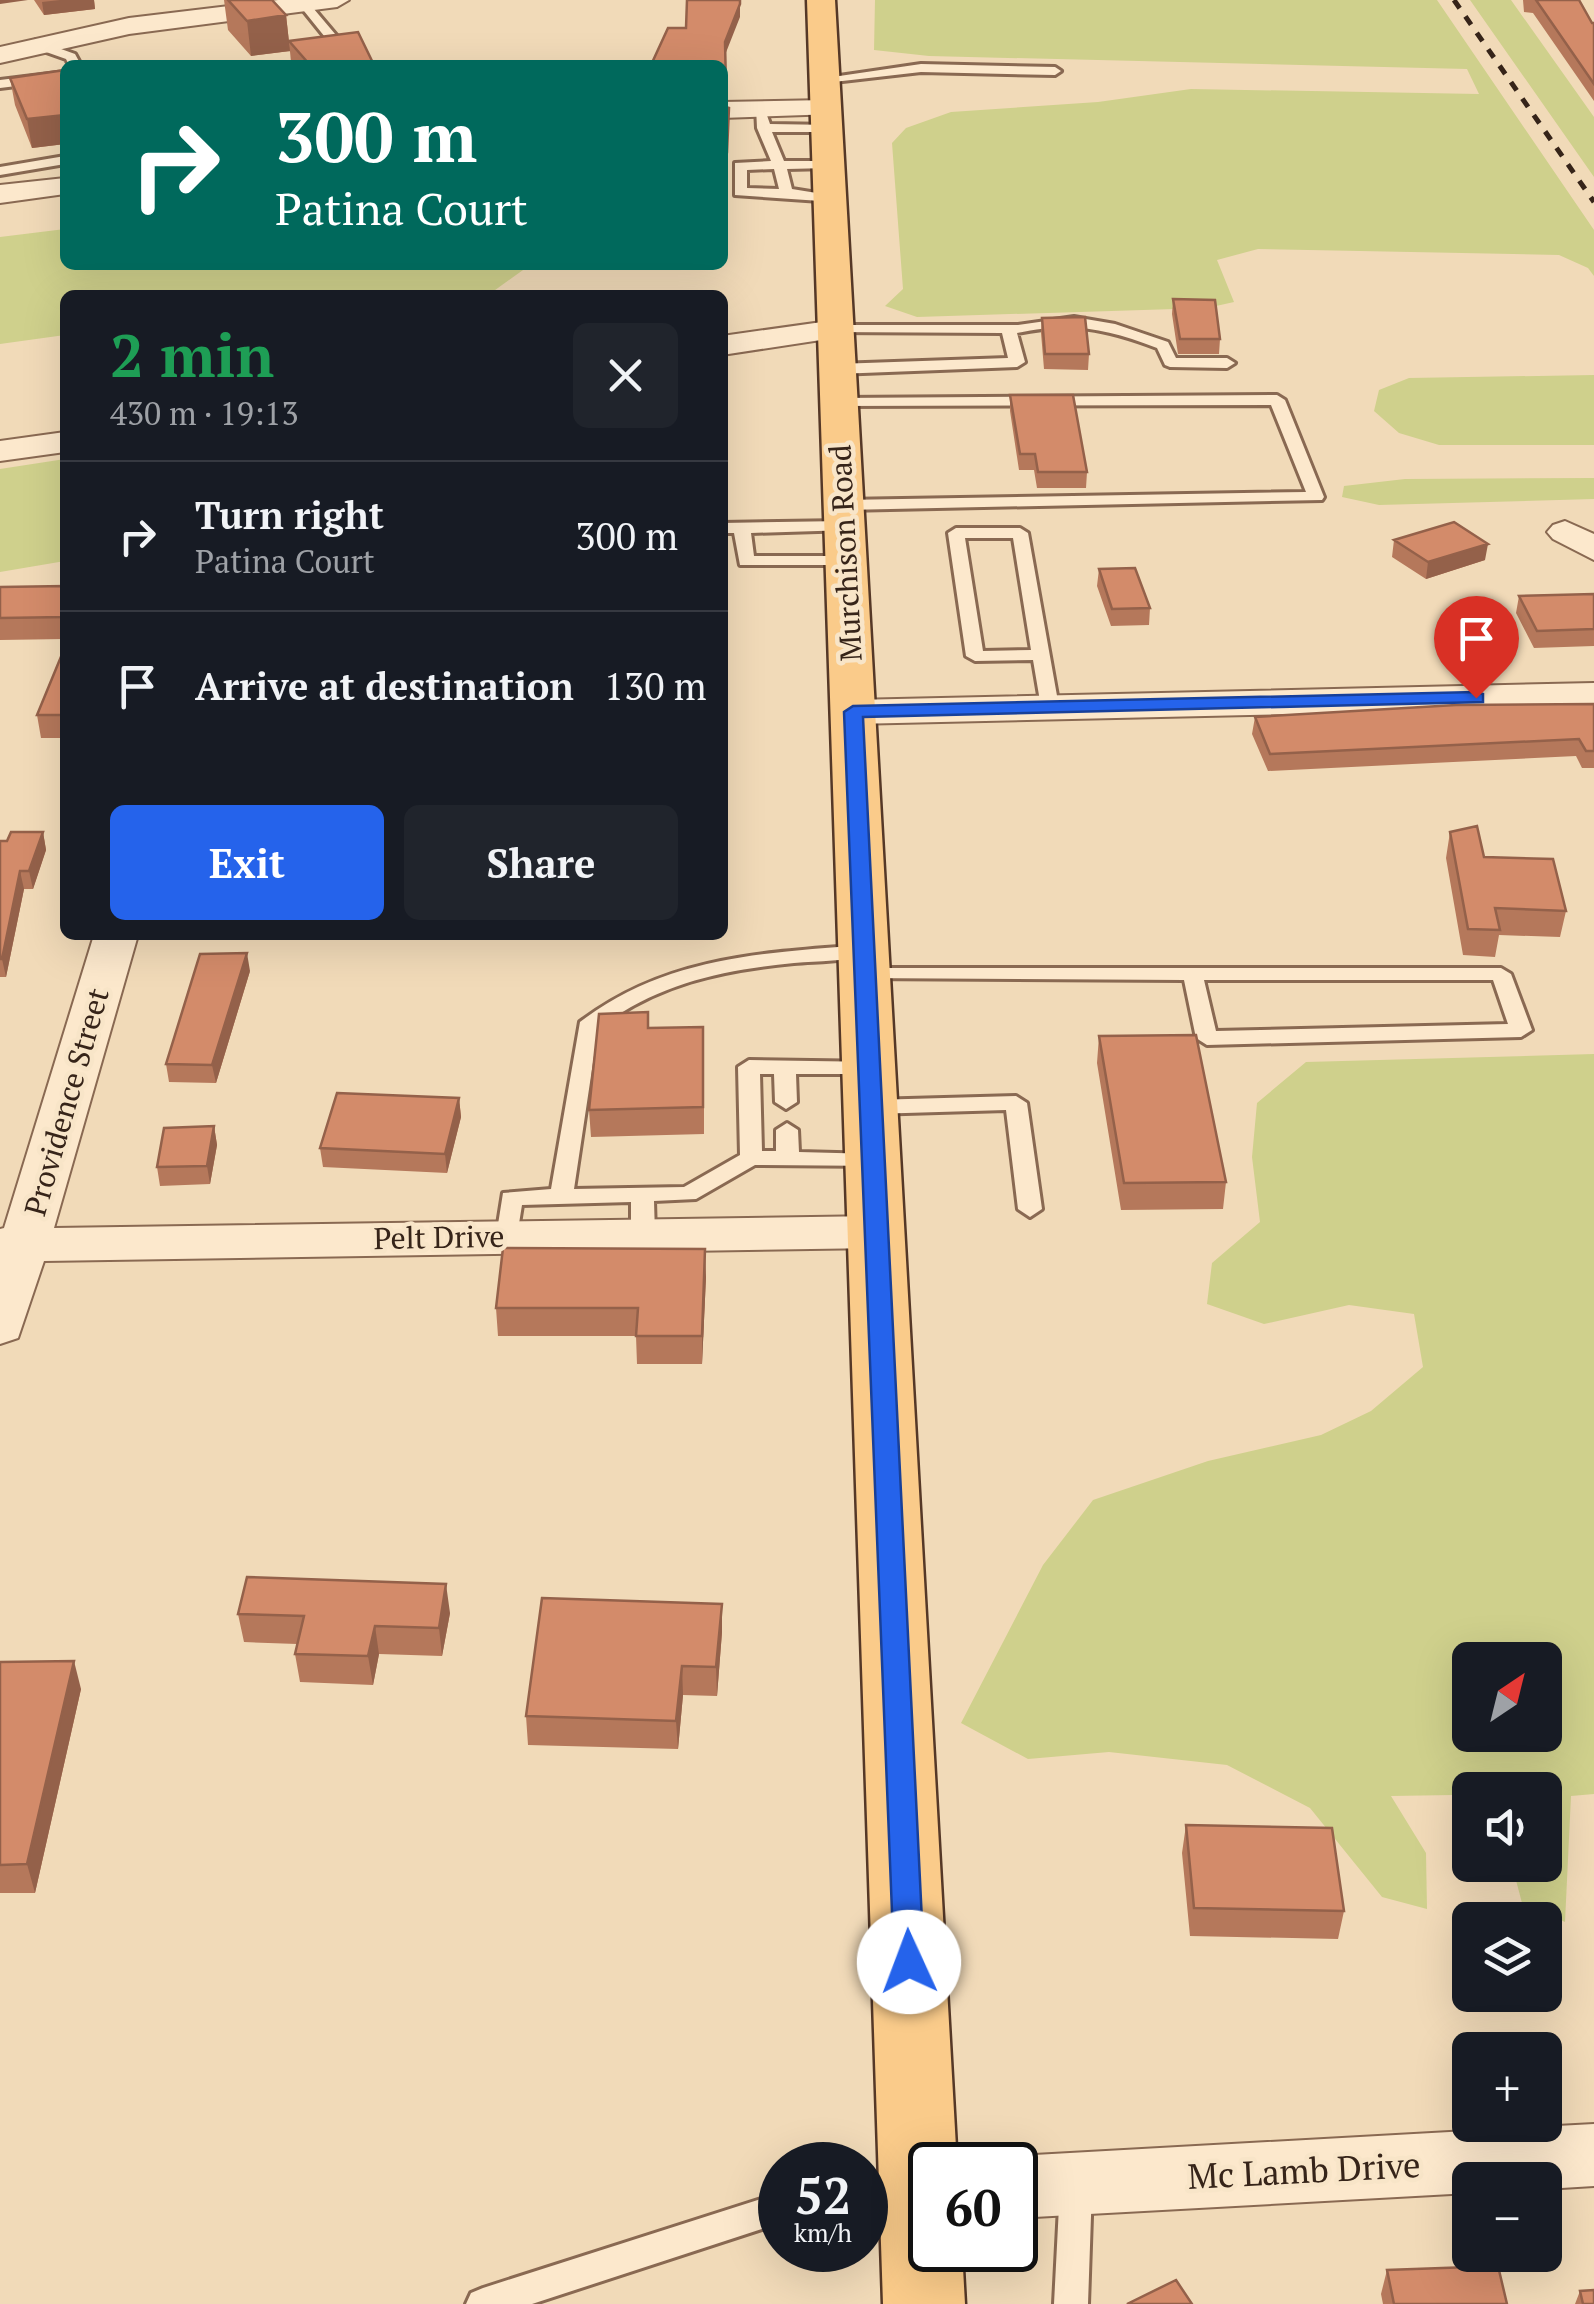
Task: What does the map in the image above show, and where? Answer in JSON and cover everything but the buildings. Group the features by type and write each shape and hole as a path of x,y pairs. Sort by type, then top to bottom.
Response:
{"main road":[{"name":"Murchison Road","path":"821,0 815,148 837,367 871,1087 905,2194 924,2304"}],"street":[{"path":"0,55 129,26 338,0"},
{"path":"728,111 762,118 815,148"},
{"path":"0,194 60,187"},
{"path":"728,347 837,367"},
{"path":"0,452 60,443"},
{"path":"853,712 1594,695"},
{"name":"Providence Street","path":"0,1326 12,1244 114,940"},
{"name":"Pelt Drive","path":"12,1244 508,1237 642,1215 877,1232"},
{"name":"Mc Lamb Drive","path":"1045,2186 1594,2155"}],"lane":[{"path":"304,4 336,44"},
{"path":"36,44 72,60"},
{"path":"762,118 815,148 921,68 1055,71"},
{"path":"0,84 60,77"},
{"path":"0,171 60,161"},
{"path":"837,367 906,329 1008,329 1041,321 1104,322 1163,345 1170,362 1227,363"},
{"path":"906,329 908,367"},
{"path":"837,367 1017,362 1008,329"},
{"path":"962,339 970,364"},
{"path":"728,528 844,530 1316,496 1277,400 837,367"},
{"path":"742,528 746,560 844,530"},
{"path":"1041,655 975,656 956,532 1020,533 1050,707"},
{"path":"561,1196 588,1027 606,1010 654,988 734,962 865,962 1192,976 1501,974 1521,1030 1207,1038 1192,976"},
{"path":"751,1158 749,1066 785,1067 871,1087 1016,1103 1030,1209"},
{"path":"785,1067 786,1102"},
{"path":"787,1130 788,1159"},
{"path":"508,1237 512,1198 561,1196 642,1215 751,1158 874,1161"},
{"path":"1045,2186 1071,2304"},
{"path":"483,2304 758,2215"}],"green space":[{"path":"875,0 1437,0 1594,230 1594,276 1588,268 1559,255 1258,249 1217,260 1234,302 1207,308 917,317 885,306 903,289 892,143 906,128 951,112 1098,102 1191,89 1479,94 1467,69 929,56 874,50"},
{"path":"1470,0 1511,0 1594,117 1594,177"},
{"path":"60,230 60,270 523,270 495,290 60,290 60,336 0,344 0,237"},
{"path":"1594,375 1594,445 1439,445 1399,433 1374,411 1379,390 1409,378"},
{"path":"60,460 60,562 0,572 0,469"},
{"path":"1594,478 1594,499 1379,505 1342,497 1344,486 1405,479"},
{"path":"1594,1054 1594,1794 1571,1796 1565,1922 1562,1902 1522,1902 1516,1882 1562,1882 1562,1772 1452,1772 1452,1795 1391,1796 1426,1853 1427,1909 1382,1897 1310,1808 1227,1765 1109,1752 1028,1759 961,1723 1043,1565 1093,1500 1208,1461 1321,1435 1371,1411 1423,1367 1414,1314 1349,1305 1264,1324 1207,1304 1212,1263 1260,1222 1252,1157 1257,1103 1306,1062"}],"railway":[{"path":"1454,0 1594,202"}],"route":[{"path":"909,1962 853,712 1476,698"}]}
